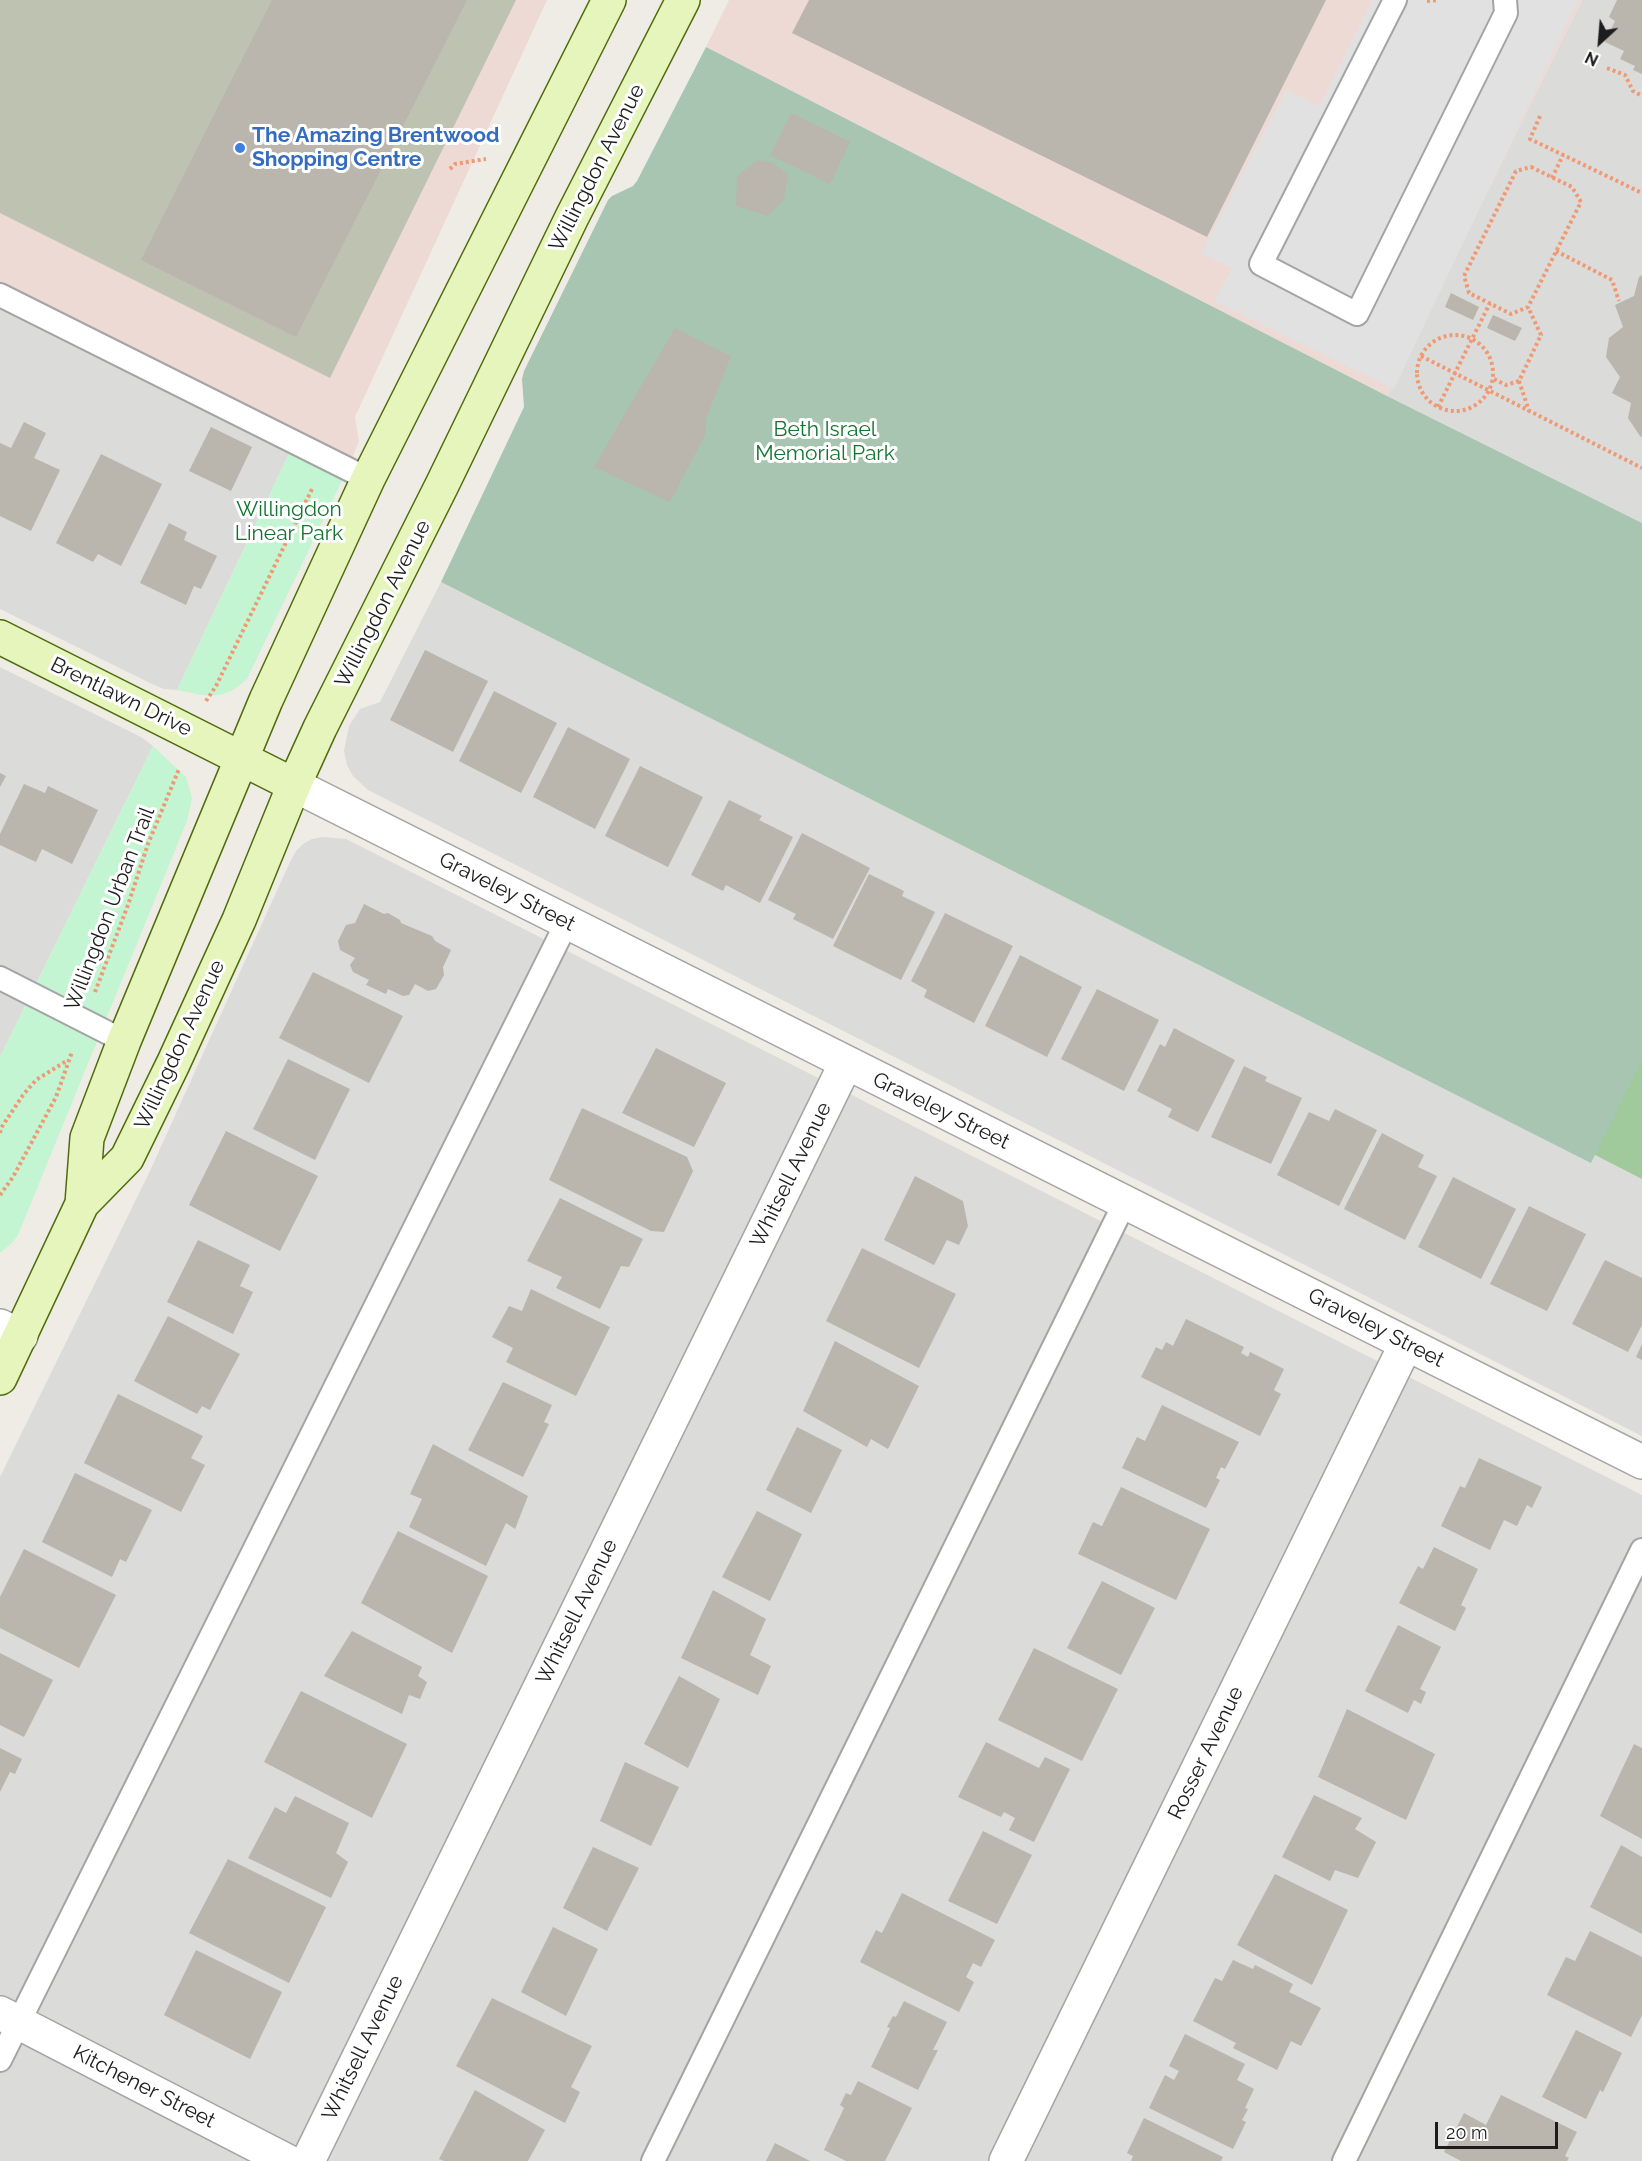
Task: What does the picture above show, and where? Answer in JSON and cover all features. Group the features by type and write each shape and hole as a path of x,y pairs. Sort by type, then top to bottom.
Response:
{"main road":[{"name":"Willingdon Avenue","path":"82,1204 87,1138 124,1041 241,758 368,478 609,0"},
{"name":"Willingdon Avenue","path":"0,1378 10,1331 82,1204 127,1158 234,931 320,728 427,516 572,217 683,0"},
{"name":"Brentlawn Drive","path":"0,637 241,758"},
{"name":"Graveley Street","path":"241,758 294,785"}],"street":[{"name":"Graveley Street","path":"294,785 1642,1462"},
{"name":"Whitsell Avenue","path":"308,2161 846,1063"},
{"name":"Rosser Avenue","path":"1006,2161 1406,1344"},
{"name":"Kitchener Street","path":"9,2018 287,2161"}],"lane":[{"path":"1395,0 1261,264 1357,314 1506,13 1505,0"},
{"path":"0,295 368,478"},
{"path":"0,2060 9,2018 567,922"},
{"path":"0,978 124,1041"},
{"path":"653,2161 1125,1202"},
{"path":"1344,2161 1642,1550"}],"path":[{"path":"1607,68 1624,75 1633,91 1642,96"},
{"path":"1540,116 1530,139 1642,193"},
{"path":"1552,178 1563,155"},
{"path":"1531,167 1572,187 1581,202 1556,251 1528,307 1511,314 1469,293 1464,276 1516,171 1531,167"},
{"path":"1556,251 1612,280 1619,301"},
{"path":"1438,407 1490,303"},
{"path":"1528,307 1541,335 1520,381 1529,411"},
{"path":"1460,334 1472,338 1482,345 1494,367 1494,379 1490,391 1473,407 1461,411 1449,411 1438,407 1426,398 1419,387 1416,374 1418,361 1425,349 1446,335 1460,334"},
{"path":"1421,356 1642,468"},
{"path":"1494,379 1506,385 1520,381"},
{"path":"208,697 216,686 313,486"},
{"name":"Willingdon Urban Trail","path":"0,1195 56,1097 128,905 148,844 179,768"},
{"path":"0,1133 23,1095 36,1080 69,1060"}],"shaded area":[{"name":"The Amazing Brentwood Shopping Centre","path":"0,0 547,0 355,417 359,441 348,468 0,295"},
{"name":"The Amazing Brentwood Shopping Centre","path":"0,0 516,0 330,378 0,213"},
{"path":"729,0 1582,0 1387,396 706,47"},
{"path":"1372,0 1578,0 1394,389 1214,301 1232,268 1201,253 1286,90 1319,106"},
{"path":"1582,0 1642,0 1642,523 1387,396"},
{"path":"0,295 295,441 177,690 164,689 152,684 0,609"},
{"path":"441,582 1591,1162 1642,1060 1642,1436 368,790 353,776 347,765 344,751 349,726 360,709 380,702"},
{"path":"0,667 141,737 153,746 0,1057"},
{"path":"323,837 346,839 1642,1495 1642,2161 0,2161 0,1477 149,1173 289,864 303,844"}],"green space":[{"name":"Beth Israel Memorial Park","path":"706,47 1387,396 1642,523 1642,1060 1591,1163 441,582 524,407 522,379 524,371 608,200 633,186 637,181"},
{"name":"Willingdon Linear Park","path":"295,441 348,468 247,679 239,686 222,694 205,695 177,690"},
{"path":"153,746 186,777 192,798 187,821 18,1235 0,1253 0,1057"},
{"path":"1642,965 1642,1179 1558,1136"}],"building":[{"path":"272,0 467,0 296,337 141,260"},
{"path":"809,0 1326,0 1207,237 792,33"},
{"path":"1617,0 1642,0 1642,74 1633,70 1635,66 1620,59 1624,51 1605,42 1615,21 1609,17"},
{"path":"791,113 850,142 830,184 770,155"},
{"path":"758,160 773,163 788,175 784,199 768,216 736,206 737,176"},
{"path":"1642,275 1642,437 1628,418 1631,403 1612,393 1620,377 1606,357 1609,338 1623,327 1615,305 1634,296 1639,277"},
{"path":"1451,293 1479,307 1473,320 1445,307"},
{"path":"1493,315 1522,328 1515,341 1487,328"},
{"path":"675,328 731,356 706,418 705,435 670,502 594,467"},
{"path":"24,422 46,433 34,458 60,470 31,531 0,516 0,443 11,448"},
{"path":"211,427 252,447 231,491 189,471"},
{"path":"101,454 162,484 121,566 98,554 93,562 56,543"},
{"path":"169,523 187,532 184,540 217,556 201,589 194,586 186,605 140,583"},
{"path":"425,650 488,681 453,752 390,720"},
{"path":"494,691 557,723 521,793 459,761"},
{"path":"568,727 630,759 595,829 533,797"},
{"path":"640,766 703,797 668,867 605,836"},
{"path":"0,773 6,776 0,787"},
{"path":"24,784 45,793 48,786 98,810 72,864 42,849 36,862 0,845 0,834"},
{"path":"729,800 762,816 759,820 793,837 760,903 726,885 723,891 691,875"},
{"path":"802,833 870,868 833,939 793,919 796,914 768,900"},
{"path":"869,874 904,891 902,896 935,912 901,980 833,946"},
{"path":"364,904 384,914 388,913 401,923 432,936 435,941 451,950 443,967 444,975 436,989 428,991 415,984 409,995 403,996 388,989 386,994 366,985 369,980 353,972 350,965 355,958 340,950 338,941 346,925 355,923"},
{"path":"945,913 1013,946 974,1023 924,997 927,990 911,981"},
{"path":"1020,955 1082,987 1047,1057 985,1026"},
{"path":"313,972 403,1016 369,1083 279,1038"},
{"path":"1097,989 1159,1020 1124,1091 1061,1059"},
{"path":"1174,1028 1235,1060 1198,1132 1168,1117 1172,1109 1137,1091 1160,1044 1165,1047"},
{"path":"656,1048 726,1083 694,1147 622,1113"},
{"path":"288,1059 350,1089 315,1160 253,1129"},
{"path":"1244,1066 1267,1077 1265,1081 1302,1098 1271,1164 1211,1137"},
{"path":"582,1108 687,1157 693,1171 664,1232 651,1231 549,1180"},
{"path":"1335,1109 1377,1130 1339,1206 1277,1175 1309,1112 1329,1121"},
{"path":"226,1131 318,1176 280,1251 189,1205"},
{"path":"1382,1133 1424,1155 1418,1167 1437,1176 1405,1240 1344,1209"},
{"path":"915,1176 963,1201 968,1226 959,1245 947,1240 934,1265 884,1240"},
{"path":"1453,1177 1516,1209 1481,1279 1418,1247"},
{"path":"560,1198 643,1239 629,1267 621,1266 600,1309 556,1288 562,1277 527,1261"},
{"path":"1529,1206 1586,1234 1547,1311 1490,1284"},
{"path":"198,1240 250,1265 240,1286 253,1292 233,1334 167,1302"},
{"path":"862,1248 956,1294 919,1368 826,1321"},
{"path":"1605,1260 1642,1278 1642,1325 1628,1352 1572,1324"},
{"path":"531,1289 610,1327 576,1396 506,1362 513,1348 492,1337 509,1306 522,1311"},
{"path":"168,1316 240,1354 210,1410 202,1406 197,1414 134,1381"},
{"path":"1186,1319 1244,1347 1241,1353 1248,1357 1250,1352 1284,1369 1274,1390 1281,1394 1260,1436 1141,1377 1156,1347 1162,1350 1166,1342 1173,1346"},
{"path":"835,1341 919,1386 888,1449 871,1439 867,1447 803,1411"},
{"path":"1642,1344 1642,1360 1636,1357"},
{"path":"503,1382 552,1405 544,1422 549,1424 523,1477 468,1450"},
{"path":"118,1394 203,1436 191,1458 205,1465 181,1512 84,1463"},
{"path":"1162,1405 1239,1442 1225,1469 1221,1467 1216,1478 1220,1480 1206,1508 1122,1468 1137,1437 1145,1441"},
{"path":"797,1427 842,1450 811,1513 766,1490"},
{"path":"433,1444 528,1496 515,1529 506,1523 486,1566 409,1527 422,1499 410,1494"},
{"path":"1479,1458 1542,1487 1532,1508 1527,1505 1517,1526 1504,1520 1490,1550 1441,1526 1460,1486 1465,1488"},
{"path":"75,1473 152,1510 126,1562 120,1559 112,1577 42,1542"},
{"path":"1121,1487 1210,1529 1176,1600 1078,1554 1093,1522 1102,1526"},
{"path":"757,1511 802,1534 770,1601 722,1577"},
{"path":"398,1531 488,1576 452,1653 361,1603"},
{"path":"1434,1547 1478,1569 1461,1605 1466,1608 1455,1631 1399,1603 1418,1566 1423,1569"},
{"path":"24,1549 116,1595 79,1668 0,1628 0,1597"},
{"path":"1102,1581 1155,1608 1121,1675 1067,1648"},
{"path":"713,1590 766,1619 750,1655 771,1666 758,1695 681,1658"},
{"path":"1398,1625 1441,1647 1420,1689 1426,1692 1421,1704 1414,1700 1408,1713 1365,1691"},
{"path":"352,1631 422,1667 418,1676 427,1682 420,1699 409,1695 402,1714 324,1676"},
{"path":"1034,1648 1118,1689 1082,1761 998,1720"},
{"path":"0,1653 53,1680 24,1737 0,1725"},
{"path":"679,1676 720,1699 688,1768 644,1744"},
{"path":"301,1691 407,1744 372,1818 264,1762"},
{"path":"1347,1709 1435,1754 1406,1820 1318,1777"},
{"path":"986,1742 1039,1768 1045,1757 1070,1769 1034,1842 1009,1830 1015,1818 1004,1812 1001,1817 958,1797"},
{"path":"1634,1744 1642,1748 1642,1839 1600,1816"},
{"path":"0,1748 22,1759 15,1774 10,1772 0,1792"},
{"path":"625,1762 679,1787 651,1846 600,1821"},
{"path":"1314,1795 1362,1818 1355,1829 1376,1842 1358,1878 1335,1870 1330,1881 1282,1857"},
{"path":"295,1796 349,1823 336,1853 348,1862 331,1898 248,1858 275,1807 286,1813"},
{"path":"983,1831 1032,1855 997,1924 948,1901"},
{"path":"1621,1845 1642,1857 1642,1934 1590,1907"},
{"path":"593,1847 639,1868 607,1931 563,1908"},
{"path":"228,1859 326,1907 289,1983 189,1933"},
{"path":"1275,1874 1348,1910 1312,1985 1237,1945"},
{"path":"902,1893 995,1940 981,1967 973,1963 966,1977 974,1982 959,2012 860,1962 876,1930 882,1933"},
{"path":"553,1927 598,1949 566,2016 521,1992"},
{"path":"1590,1931 1642,1957 1642,2015 1631,2037 1547,1995 1566,1957 1575,1961"},
{"path":"196,1950 282,1992 250,2059 164,2015"},
{"path":"1233,1960 1253,1969 1255,1965 1293,1984 1289,1992 1321,2008 1301,2046 1291,2041 1277,2070 1233,2048 1236,2043 1193,2021 1215,1978 1222,1981"},
{"path":"492,1998 592,2046 571,2087 580,2092 565,2123 456,2066"},
{"path":"904,2001 947,2022 933,2050 938,2050 918,2090 871,2067 890,2028 887,2027 893,2016 896,2017"},
{"path":"1576,2030 1622,2053 1603,2092 1600,2090 1586,2119 1542,2097"},
{"path":"1185,2034 1245,2064 1237,2080 1254,2089 1242,2120 1246,2122 1233,2149 1149,2108 1165,2075 1174,2080 1179,2071 1169,2066"},
{"path":"858,2081 912,2108 885,2161 846,2161 824,2150 844,2108 840,2105 846,2093 851,2095"},
{"path":"475,2090 545,2130 528,2161 444,2161 439,2159"},
{"path":"1501,2095 1577,2132 1565,2156 1569,2158 1567,2161 1461,2161 1444,2152 1464,2113 1486,2125"},
{"path":"1144,2118 1223,2157 1221,2161 1131,2161 1133,2156 1127,2153"},
{"path":"775,2143 810,2161 766,2161"}],"place":[{"name":"The Amazing Brentwood Shopping Centre","path":"240,148"}]}
